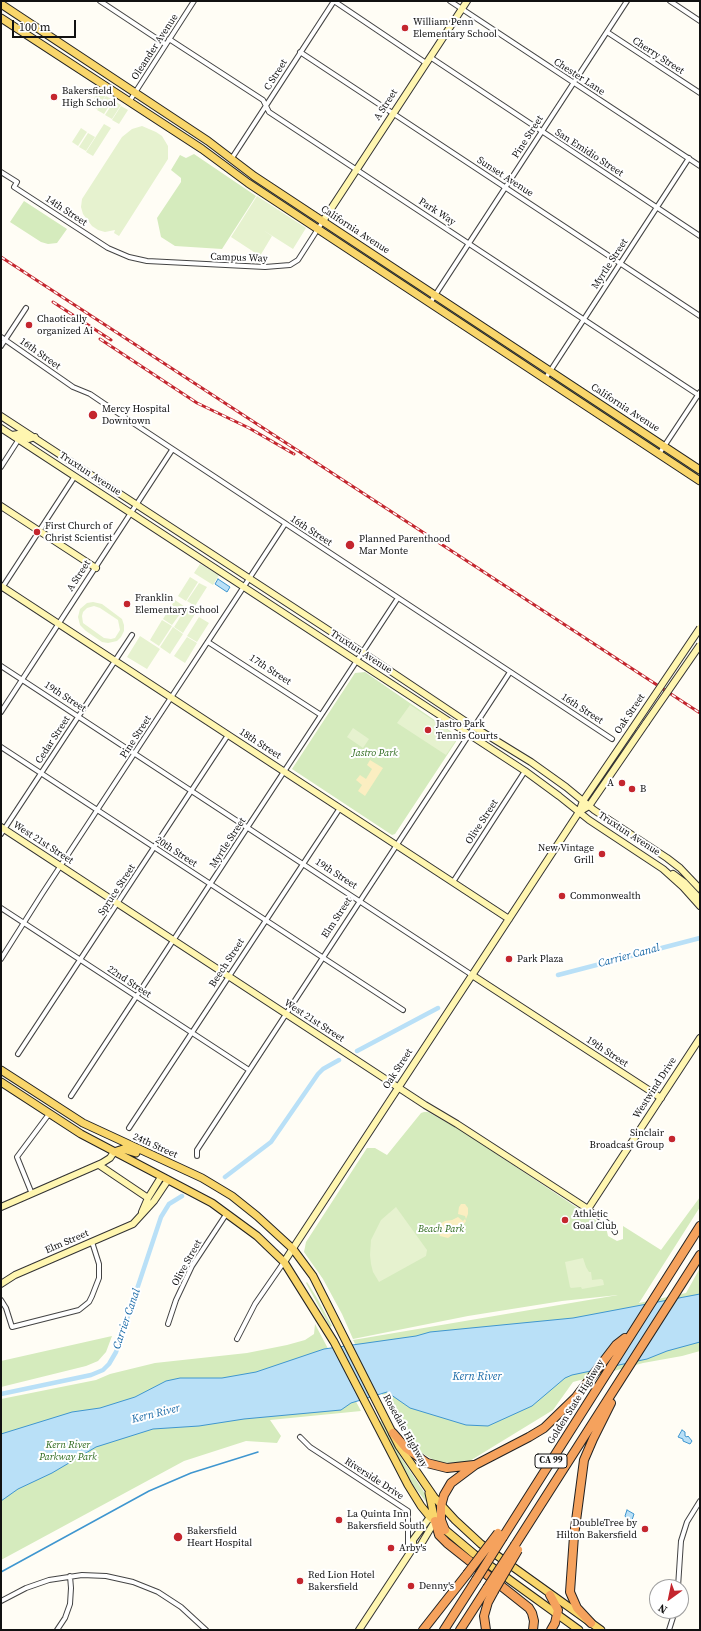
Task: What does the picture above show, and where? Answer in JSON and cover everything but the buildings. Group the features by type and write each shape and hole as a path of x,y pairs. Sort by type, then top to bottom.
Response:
{"highway":[{"name":"Golden State Highway","path":"444,1630 476,1580 501,1535 509,1526 700,1226"},
{"name":"CA 99","path":"490,1589 546,1495 700,1255"},
{"path":"533,1630 534,1618 529,1608 447,1543 440,1535 435,1518 441,1506 444,1495 451,1483 475,1465 544,1428 576,1397 616,1345 631,1333"},
{"path":"591,1623 582,1614 574,1602 570,1586 581,1477 588,1449 623,1376"},
{"path":"393,1433 406,1448 428,1463 447,1468 475,1465"},
{"path":"435,1518 445,1530"},
{"path":"423,1630 466,1574 501,1535"},
{"path":"460,1630 490,1589"},
{"path":"486,1630 484,1616 490,1589"},
{"path":"550,1595 557,1607 558,1616 551,1630"}],"main road":[{"name":"A Street","path":"324,221 467,1"},
{"name":"California Avenue","path":"1,4 135,92 232,158 254,176 700,470"},
{"name":"California Avenue","path":"1,18 202,149 248,183 700,481"},
{"name":"Truxtun Avenue","path":"1,416 250,578 474,727 531,762 589,806 667,858 680,868 700,889"},
{"name":"Truxtun Avenue","path":"1,428 525,771 609,834 663,869 683,887 700,906"},
{"path":"12,435 18,434 29,439 35,437"},
{"path":"1,506 96,568"},
{"name":"18th Street","path":"1,587 509,919"},
{"name":"Oak Street","path":"284,1262 579,812 582,801 700,628"},
{"name":"Oak Street","path":"579,812 589,806 700,645"},
{"name":"West 21st Street","path":"2,830 60,866 398,1088 457,1124 588,1209"},
{"path":"663,869 677,876 700,899"},
{"name":"19th Street","path":"472,975 661,1098"},
{"name":"Westwind Drive","path":"588,1209 700,1038"},
{"name":"24th Street","path":"1,1070 83,1123 197,1176 232,1196 258,1216 293,1249"},
{"path":"1,1082 50,1114 114,1152 227,1212 257,1236 284,1262 334,1342 414,1496 435,1518 455,1520"},
{"path":"1,1207 99,1165 107,1160 114,1152 123,1149 140,1155 150,1154"},
{"path":"99,1165 148,1198"},
{"path":"140,1217 148,1198 165,1178"},
{"name":"Elm Street","path":"1,1284 15,1275 133,1224 154,1201 165,1178"},
{"name":"Rosedale Highway","path":"293,1249 313,1276 393,1433 414,1469 441,1506 496,1556 600,1630"},
{"path":"359,1630 413,1548 420,1546 435,1518 426,1487"},
{"path":"445,1530 490,1566 579,1630"}],"street":[{"path":"100,1 166,44"},
{"name":"Oleander Avenue","path":"129,102 194,1"},
{"name":"C Street","path":"232,158 334,1"},
{"name":"San Emidio Street","path":"334,1 542,131 700,236"},
{"name":"Chester Lane","path":"450,1 700,166"},
{"name":"Pine Street","path":"430,303 627,1"},
{"path":"670,1 700,21"},
{"name":"Cherry Street","path":"607,32 700,93"},
{"name":"Park Way","path":"169,39 263,100 269,112 699,394"},
{"name":"Sunset Avenue","path":"300,52 700,316"},
{"name":"Myrtle Street","path":"545,379 689,158"},
{"name":"14th Street","path":"1,172 17,182 14,187 108,248 132,258"},
{"name":"Campus Way","path":"132,258 165,263 265,267 290,265 298,260 324,221"},
{"path":"1,346 3,338 26,308"},
{"name":"16th Street","path":"3,338 67,383 80,391 90,394 172,450 612,739"},
{"path":"659,454 699,394"},
{"path":"1,467 19,439"},
{"name":"A Street","path":"1,712 172,450"},
{"path":"1,587 75,476"},
{"name":"Pine Street","path":"1,959 60,866 285,524"},
{"name":"Myrtle Street","path":"71,1096 398,598"},
{"name":"Cedar Street","path":"2,830 132,635"},
{"name":"17th Street","path":"208,642 321,715"},
{"name":"19th Street","path":"1,666 472,975"},
{"name":"Elm Street","path":"197,1156 197,1150 510,672"},
{"name":"Spruce Street","path":"18,1054 228,735"},
{"name":"20th Street","path":"1,746 403,1010"},
{"name":"Olive Street","path":"453,882 525,771"},
{"name":"Beech Street","path":"129,1128 340,808"},
{"name":"22nd Street","path":"1,908 249,1070"},
{"path":"32,1194 17,1157 50,1114"},
{"name":"West 21st Street","path":"588,1209 612,1226 615,1232"},
{"name":"Olive Street","path":"168,1324 176,1300 192,1266 227,1212"},
{"path":"1,1300 6,1308 12,1327 79,1310 89,1302 99,1278 99,1264 92,1242"},
{"name":"Oak Street","path":"237,1339 255,1304 284,1262"},
{"name":"Riverside Drive","path":"300,1437 310,1447 408,1511 408,1545 413,1548"},
{"path":"679,1579 681,1541 687,1522 700,1501"},
{"path":"57,1630 65,1618 70,1604 70,1576"},
{"path":"1,1601 16,1592 36,1584 70,1576 106,1576 120,1579 158,1592 181,1607 206,1630"},
{"path":"669,1630 672,1619"}],"green space":[{"path":"99,91 106,95 97,109 90,105"},
{"path":"106,96 113,100 104,114 97,110"},
{"path":"114,101 121,105 112,119 105,115"},
{"path":"121,106 128,110 119,124 112,120"},
{"path":"104,124 111,128 93,156 86,152"},
{"path":"142,126 162,136 168,146 168,159 119,236 114,233 115,230 105,232 98,230 92,226 83,214 81,207 82,199 122,137 132,129"},
{"path":"81,128 87,132 78,146 72,142"},
{"path":"88,133 95,137 86,151 79,147"},
{"path":"194,154 256,196 222,249 175,246 161,237 157,218 181,182 181,178 171,170 180,155 186,158"},
{"path":"257,196 306,228 293,249 263,230 272,236 260,256 231,237"},
{"path":"24,201 67,229 57,243 48,244 41,242 10,222"},
{"path":"327,231 361,252 427,294 408,285"},
{"path":"438,302 544,370 543,371 528,361 518,357 441,307"},
{"path":"553,377 700,473 700,477 555,382"},
{"path":"200,564 219,575 213,585 194,573"},
{"path":"190,577 198,582 186,601 178,596"},
{"path":"199,583 207,587 195,606 187,601"},
{"path":"175,600 185,607 172,625 163,619"},
{"path":"93,602 102,604 122,619 124,631 117,641 108,643 102,642 80,625 78,617 80,609 87,603","holes":["94,606 100,608 118,620 120,630 115,638 104,638 83,623 83,612 87,608"]},
{"path":"186,608 195,614 183,633 174,627"},
{"path":"199,617 209,623 197,642 187,636"},
{"path":"162,620 172,626 159,646 150,640"},
{"path":"173,627 183,634 170,654 160,647"},
{"path":"140,636 160,649 147,669 127,657"},
{"path":"187,637 197,643 185,663 174,656"},
{"name":"Jastro Park","path":"365,672 459,737 395,834 392,835 292,769 355,673"},
{"name":"Jastro Park Tennis Courts","path":"410,705 458,737 446,755 397,723"},
{"path":"353,728 369,739 363,748 347,737"},
{"name":"Beach Park","path":"428,1112 462,1131 606,1227 608,1236 617,1241 623,1239 623,1226 661,1250 700,1197 700,1207 639,1303 686,1293 700,1268 700,1351 643,1363 573,1382 553,1410 468,1462 439,1463 413,1448 353,1340 618,1295 562,1301 468,1316 353,1339 342,1314 323,1279 304,1252 306,1242 367,1148 375,1148 387,1155 421,1113"},
{"path":"396,1207 427,1250 426,1256 379,1282 373,1272 371,1264 371,1240 381,1220"},
{"path":"583,1258 586,1267 589,1272 591,1272 592,1280 601,1279 603,1280 604,1285 582,1289 581,1287 570,1287 565,1262"},
{"path":"307,1282 332,1326 330,1327 306,1283"},
{"name":"Kern River Parkway Park","path":"315,1324 361,1411 270,1420 281,1436 277,1443 246,1441 184,1461 1,1560 1,1399 96,1380 110,1374 155,1363 247,1353 287,1345 305,1340 314,1334"},
{"path":"112,1336 106,1352 98,1361 86,1366 1,1387 1,1361"},
{"path":"379,1421 381,1421 402,1459 429,1502 427,1503 413,1485"}],"sand":[{"path":"370,760 383,768 365,796 358,791 362,785 356,780 360,775 366,779 372,769 367,765"},
{"path":"461,1204 465,1204 468,1208 466,1219 465,1216 458,1214"},
{"path":"458,1217 463,1221 465,1219 466,1221 461,1229 448,1238 440,1236 438,1231 440,1224"}],"water":[{"path":"218,579 230,587 227,592 215,584"},
{"name":"Kern River","path":"700,1294 700,1342 667,1351 647,1359 572,1375 565,1378 532,1406 488,1426 466,1425 410,1408 387,1392 351,1403 341,1410 244,1419 199,1426 153,1429 96,1447 52,1473 18,1489 1,1501 1,1434 72,1412 100,1408 135,1397 166,1381 180,1378 222,1378 256,1372 324,1349 416,1336 430,1332 573,1318"},
{"path":"682,1430 685,1432 685,1436 688,1436 692,1441 690,1444 678,1437"},
{"path":"627,1510 634,1514 631,1523 627,1522 625,1516"}],"waterway":[{"name":"Carrier Canal","path":"558,975 700,938"},
{"path":"357,1051 438,1008"},
{"name":"Carrier Canal","path":"225,1177 271,1142 318,1074 323,1069 339,1060"},
{"name":"Carrier Canal","path":"1,1394 91,1375 103,1370 109,1364 116,1352 161,1217 169,1204 182,1196"},
{"path":"1,1572 149,1491 191,1473 258,1452"}],"railway":[{"path":"1,257 700,713"},
{"path":"53,302 111,340"},
{"path":"100,339 197,403 249,428 294,454"}],"place":[{"name":"William Penn Elementary School","path":"405,28"},
{"name":"Bakersfield High School","path":"54,97"},
{"name":"Chaotically organized Ai","path":"29,325"},
{"name":"Mercy Hospital Downtown","path":"93,415"},
{"name":"First Church of Christ Scientist","path":"37,532"},
{"name":"Planned Parenthood Mar Monte","path":"350,545"},
{"name":"Franklin Elementary School","path":"127,604"},
{"name":"Jastro Park Tennis Courts","path":"428,730"},
{"name":"A","path":"622,783"},
{"name":"B","path":"632,789"},
{"name":"New Vintage Grill","path":"602,854"},
{"name":"Commonwealth","path":"562,896"},
{"name":"Park Plaza","path":"509,959"},
{"name":"Sinclair Broadcast Group","path":"672,1139"},
{"name":"Athletic Goal Club","path":"565,1220"},
{"name":"La Quinta Inn Bakersfield South","path":"339,1520"},
{"name":"DoubleTree by Hilton Bakersfield","path":"645,1529"},
{"name":"Bakersfield Heart Hospital","path":"178,1537"},
{"name":"Arby's","path":"391,1548"},
{"name":"Red Lion Hotel Bakersfield","path":"300,1581"},
{"name":"Denny's","path":"411,1586"}]}
